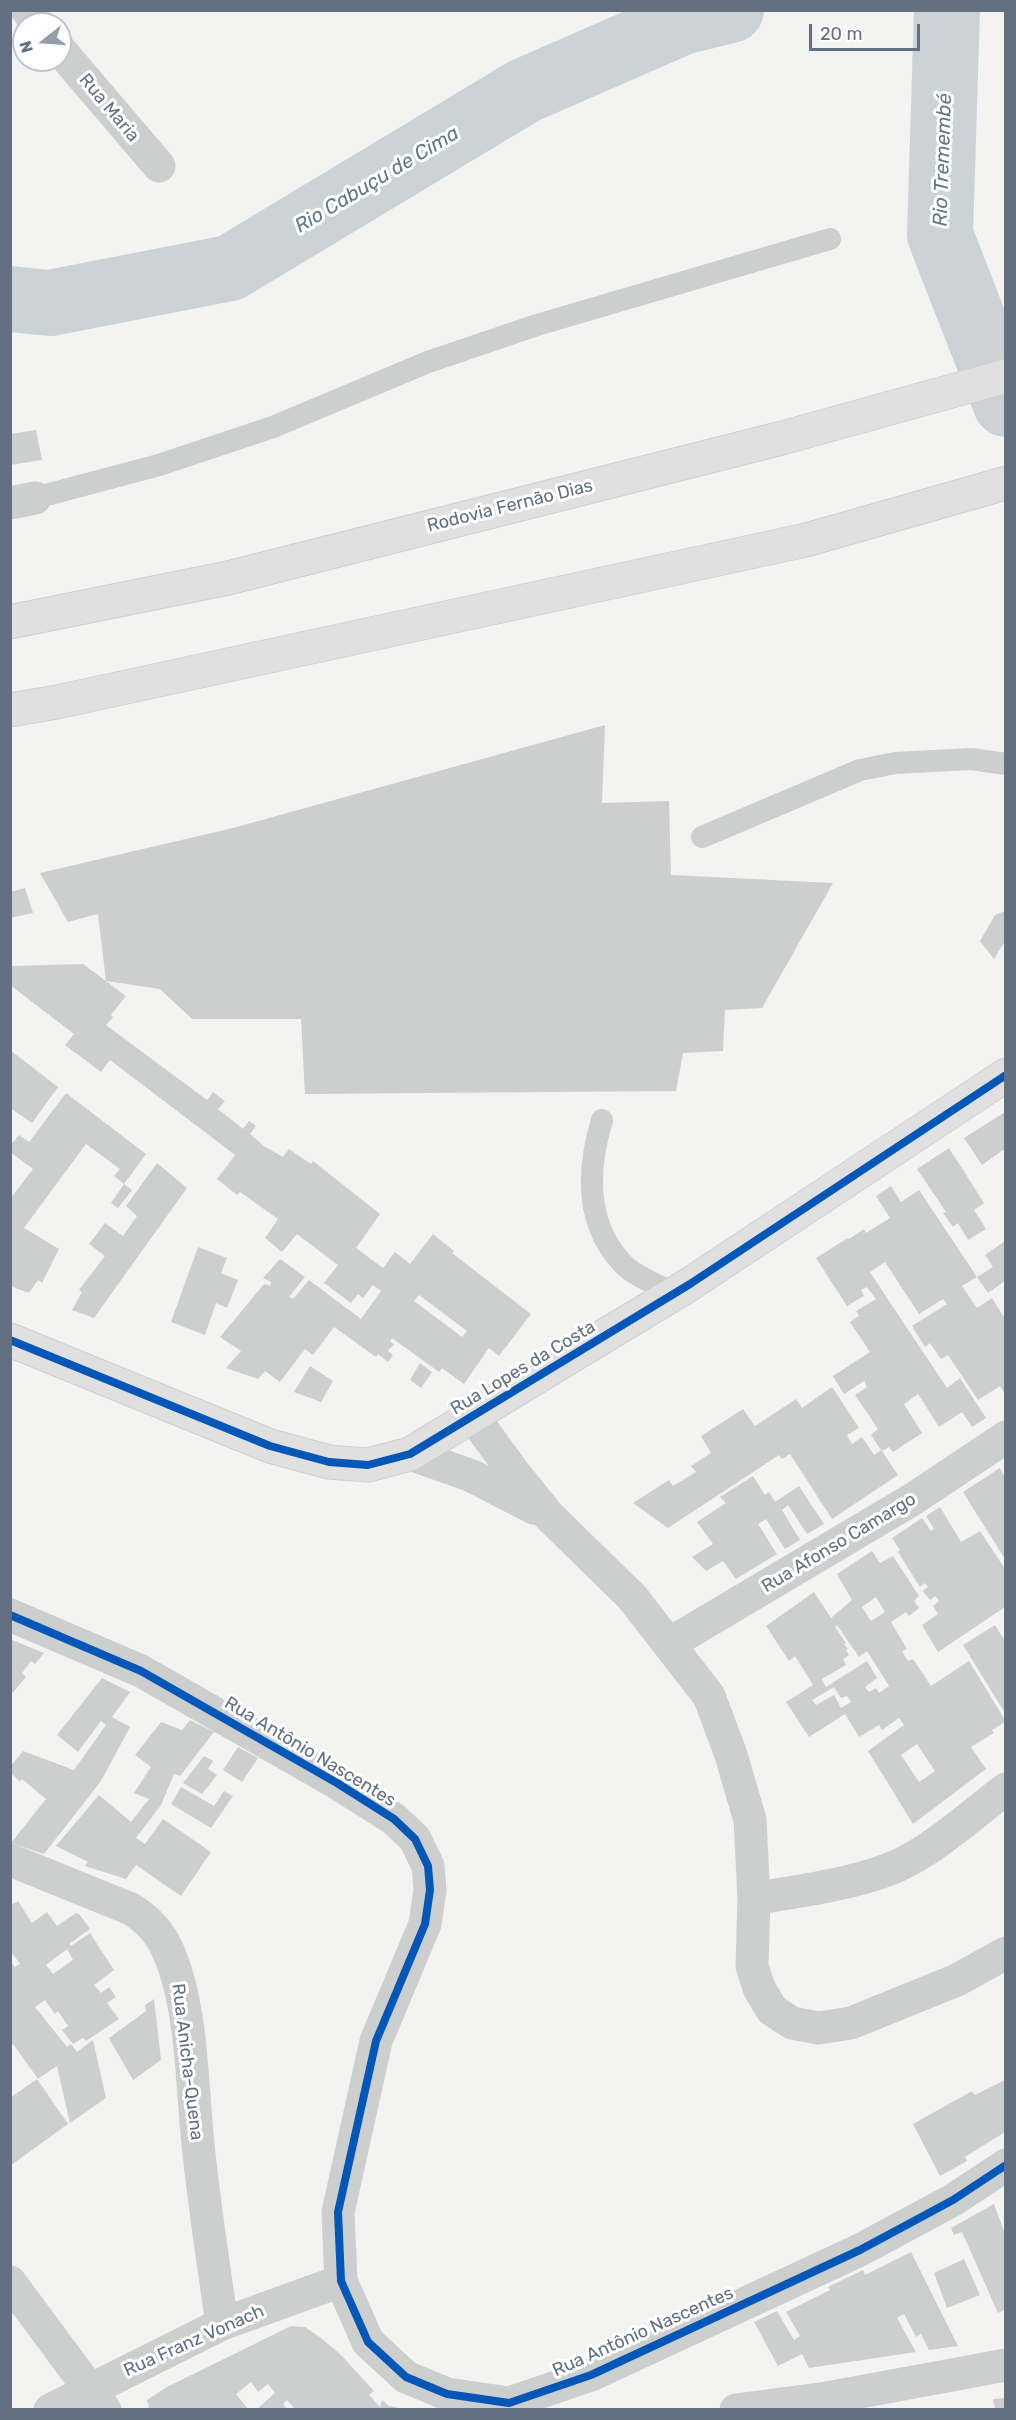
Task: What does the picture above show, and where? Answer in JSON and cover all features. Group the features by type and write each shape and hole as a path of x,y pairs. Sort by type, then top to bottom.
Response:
{"main road":[{"name":"Rodovia Fernão Dias","path":"10,622 228,578 782,438 1005,376"},
{"path":"10,710 68,700 806,540 1005,483"},
{"name":"Rua Lopes da Costa","path":"10,1340 270,1446 329,1462 368,1465 410,1454 675,1294 1005,1075"}],"street":[{"name":"Rua Maria","path":"72,64 159,166"},
{"path":"472,1415 549,1516 632,1597 709,1696 731,1755 750,1820 754,1899 752,1966 759,1988 772,2010 792,2023 818,2028 851,2023 957,1980 1005,1953"},
{"name":"Rua Afonso Camargo","path":"669,1644 913,1499 1005,1437"},
{"path":"410,1454 472,1476 549,1516"},
{"name":"Rua Antônio Nascentes","path":"10,1615 141,1671 337,1783 394,1819 415,1839 428,1866 430,1890 425,1924 376,2042 338,2212 341,2281 368,2342 406,2377 447,2394 509,2403 591,2375 860,2250 953,2200 1005,2165"},
{"path":"754,1899 837,1883 897,1866 922,1852 1005,1789"},
{"name":"Rua Anicha-Quena","path":"10,1860 131,1909 145,1918 159,1933 170,1953 183,2001 205,2219 222,2324"},
{"name":"Rua Franz Vonach","path":"50,2409 98,2399 222,2324 341,2281"},
{"path":"10,2282 98,2399"},
{"path":"736,2409 827,2398 1005,2365"},
{"path":"509,2403 546,2409"}],"lane":[{"path":"23,500 159,465 273,428 428,362 537,325 830,239"},
{"path":"702,837 860,770 895,763 971,759 1005,764"},
{"path":"602,1120 594,1148 591,1178 594,1211 605,1240 624,1265 648,1281 675,1294"}],"building":[{"path":"36,430 42,460 10,465 10,434"},
{"path":"605,725 602,803 669,801 671,875 833,883 762,1008 725,1010 723,1051 683,1053 676,1091 305,1094 301,1019 192,1019 160,989 106,981 98,914 68,922 40,873 233,828"},
{"path":"25,888 33,913 10,918 10,892"},
{"path":"1005,911 1005,941 994,959 980,941 995,915"},
{"path":"83,964 126,996 106,1025 207,1100 213,1092 225,1101 218,1109 243,1129 249,1121 256,1126 250,1134 264,1146 283,1157 289,1149 311,1164 313,1161 380,1214 356,1248 383,1268 395,1252 410,1264 433,1234 454,1251 452,1253 531,1314 499,1356 489,1348 464,1384 442,1368 439,1372 392,1338 390,1341 394,1344 388,1351 393,1355 388,1362 378,1354 376,1357 334,1327 313,1355 305,1349 280,1382 265,1371 258,1379 226,1368 241,1351 220,1337 264,1284 270,1286 271,1282 263,1278 280,1259 305,1277 289,1297 293,1299 309,1280 361,1319 381,1291 373,1285 363,1298 358,1294 351,1303 324,1283 338,1265 297,1234 282,1252 265,1238 278,1219 240,1192 237,1195 217,1179 235,1155 110,1060 101,1072 65,1045 74,1034 10,985 10,966","holes":["419,1295 467,1331 462,1337 414,1301"]},
{"path":"10,1050 58,1087 32,1123 10,1108"},
{"path":"66,1093 146,1154 124,1184 114,1176 120,1169 86,1144 24,1228 59,1249 42,1283 38,1280 29,1293 10,1286 10,1199 33,1169 10,1152 10,1146 19,1135 29,1142"},
{"path":"1005,1112 1005,1153 1003,1150 982,1165 964,1138"},
{"path":"949,1148 984,1203 974,1210 986,1229 968,1240 958,1223 953,1227 943,1213 946,1212 917,1169"},
{"path":"157,1163 187,1188 94,1318 72,1310 82,1292 79,1290 105,1256 89,1244 105,1223 123,1236 137,1216 126,1206"},
{"path":"124,1184 132,1190 118,1208 111,1203"},
{"path":"891,1186 901,1202 919,1190 977,1277 962,1286 977,1308 992,1298 1005,1319 1005,1394 1000,1386 978,1400 948,1355 941,1359 930,1343 925,1347 912,1326 947,1304 943,1299 919,1314 885,1262 870,1272 947,1388 960,1378 986,1418 972,1427 962,1412 939,1427 918,1394 904,1404 922,1433 893,1452 889,1447 882,1451 898,1475 832,1519 790,1454 782,1459 779,1455 668,1528 633,1503 669,1480 673,1486 696,1472 691,1466 711,1453 701,1436 743,1409 755,1426 796,1399 802,1408 832,1387 859,1428 847,1435 852,1444 862,1437 874,1455 881,1450 871,1435 878,1429 855,1395 867,1387 864,1381 844,1394 833,1376 870,1352 850,1322 859,1316 856,1311 876,1299 867,1287 861,1290 864,1296 847,1306 816,1258 864,1229 866,1233 890,1218 876,1196"},
{"path":"1005,1241 1005,1281 988,1293 977,1277 993,1267 985,1255"},
{"path":"198,1247 227,1258 221,1273 238,1280 227,1308 216,1303 205,1335 171,1322"},
{"path":"420,1363 432,1372 421,1388 410,1380"},
{"path":"310,1366 333,1381 321,1402 294,1392"},
{"path":"1000,1468 1005,1477 1005,1559 963,1492"},
{"path":"753,1476 765,1495 769,1492 775,1502 799,1486 824,1524 807,1534 788,1505 782,1510 800,1540 785,1549 766,1519 758,1524 777,1554 736,1579 723,1561 706,1571 692,1557 713,1544 697,1522 726,1503 720,1497"},
{"path":"940,1507 961,1542 980,1531 1005,1569 1005,1607 938,1652 922,1625 938,1614 933,1606 939,1601 935,1596 930,1600 923,1591 928,1587 925,1583 920,1587 892,1538 922,1518 931,1531 934,1529 926,1516"},
{"path":"872,1551 880,1563 893,1556 919,1596 914,1601 919,1608 909,1616 906,1612 891,1622 907,1649 902,1651 908,1661 913,1659 931,1686 969,1661 1005,1720 992,1730 994,1733 971,1747 986,1769 913,1824 868,1751 904,1725 899,1718 882,1730 879,1725 859,1737 845,1714 809,1737 786,1702 813,1685 795,1656 789,1661 766,1626 814,1592 831,1618 852,1600 837,1574","holes":["876,1597 885,1612 871,1621 862,1607","837,1625 859,1657 867,1651 889,1686 879,1693 876,1688 869,1692 865,1687 877,1678 867,1661 826,1687 822,1679 846,1665 843,1659 849,1655 844,1644 846,1643 835,1627","834,1687 841,1698 847,1696 851,1702 841,1708 834,1695 816,1705 812,1700","917,1744 935,1771 919,1782 901,1755"]},
{"path":"995,1625 1005,1641 1005,1713 963,1645"},
{"path":"10,1639 44,1653 35,1664 31,1661 22,1673 26,1677 10,1696"},
{"path":"102,1678 130,1692 112,1717 130,1727 101,1781 44,1854 11,1843 46,1799 22,1779 20,1782 10,1772 10,1767 23,1751 74,1770 106,1725 101,1721 78,1752 57,1735"},
{"path":"190,1720 214,1732 180,1776 174,1774 161,1805 136,1838 145,1844 163,1819 211,1852 181,1896 136,1865 126,1879 85,1866 88,1862 56,1846 99,1795 131,1822 149,1799 134,1793 151,1767 135,1755 161,1722 182,1730"},
{"path":"238,1747 258,1758 242,1782 223,1770"},
{"path":"204,1756 213,1761 208,1769 217,1775 202,1794 183,1783"},
{"path":"181,1787 214,1806 224,1791 233,1796 211,1828 171,1804"},
{"path":"18,1901 32,1923 47,1912 57,1926 76,1913 80,1915 90,1929 69,1944 71,1946 90,1933 114,1970 94,1985 101,1993 109,1987 116,1997 107,2003 119,2019 86,2041 83,2038 73,2044 62,2030 68,2026 58,2011 55,2014 45,2000 35,2007 67,2047 71,2044 77,2052 93,2040 106,2098 70,2123 57,2066 38,2079 13,2044 10,2046 10,1961 15,1967 20,1964 10,1950 10,1906","holes":["67,1949 73,1960 53,1974 46,1965"]},
{"path":"154,1999 161,2060 133,2080 109,2038 146,2011 145,2005"},
{"path":"37,2079 68,2124 10,2166 10,2098"},
{"path":"1005,2080 1005,2132 965,2157 967,2161 940,2176 913,2124 972,2091 975,2095"},
{"path":"994,2204 1005,2234 1005,2310 998,2313 962,2232 954,2235 951,2228"},
{"path":"911,2252 958,2346 929,2350 921,2334 916,2337 904,2314 897,2318 916,2352 809,2368 802,2354 778,2366 754,2322 777,2311 794,2340 800,2336 786,2312 830,2290 828,2287 863,2270 865,2275"},
{"path":"964,2259 980,2295 947,2308 934,2273"},
{"path":"291,2326 305,2327 321,2338 340,2354 374,2391 369,2395 380,2407 382,2400 389,2406 397,2407 396,2409 295,2409 287,2400 283,2404 287,2409 257,2409 275,2393 268,2384 258,2392 251,2382 236,2394 248,2409 145,2409 149,2407 147,2400 167,2387"},
{"path":"1005,2398 1005,2409 995,2409 993,2399"}],"waterway":[{"name":"Rio Cabuçu de Cima","path":"10,299 50,303 230,268 524,91 682,22 731,10"},
{"name":"Rio Tremembé","path":"947,10 940,235 1006,404"}],"cycle path":[{"path":"10,1340 270,1446 329,1462 368,1465 410,1454 690,1284 1006,1075"},
{"path":"10,1615 141,1671 337,1783 394,1819 415,1839 428,1866 430,1890 425,1924 376,2041 338,2212 341,2281 368,2342 406,2377 447,2394 509,2403 591,2375 860,2250 953,2200 1006,2165"}]}
